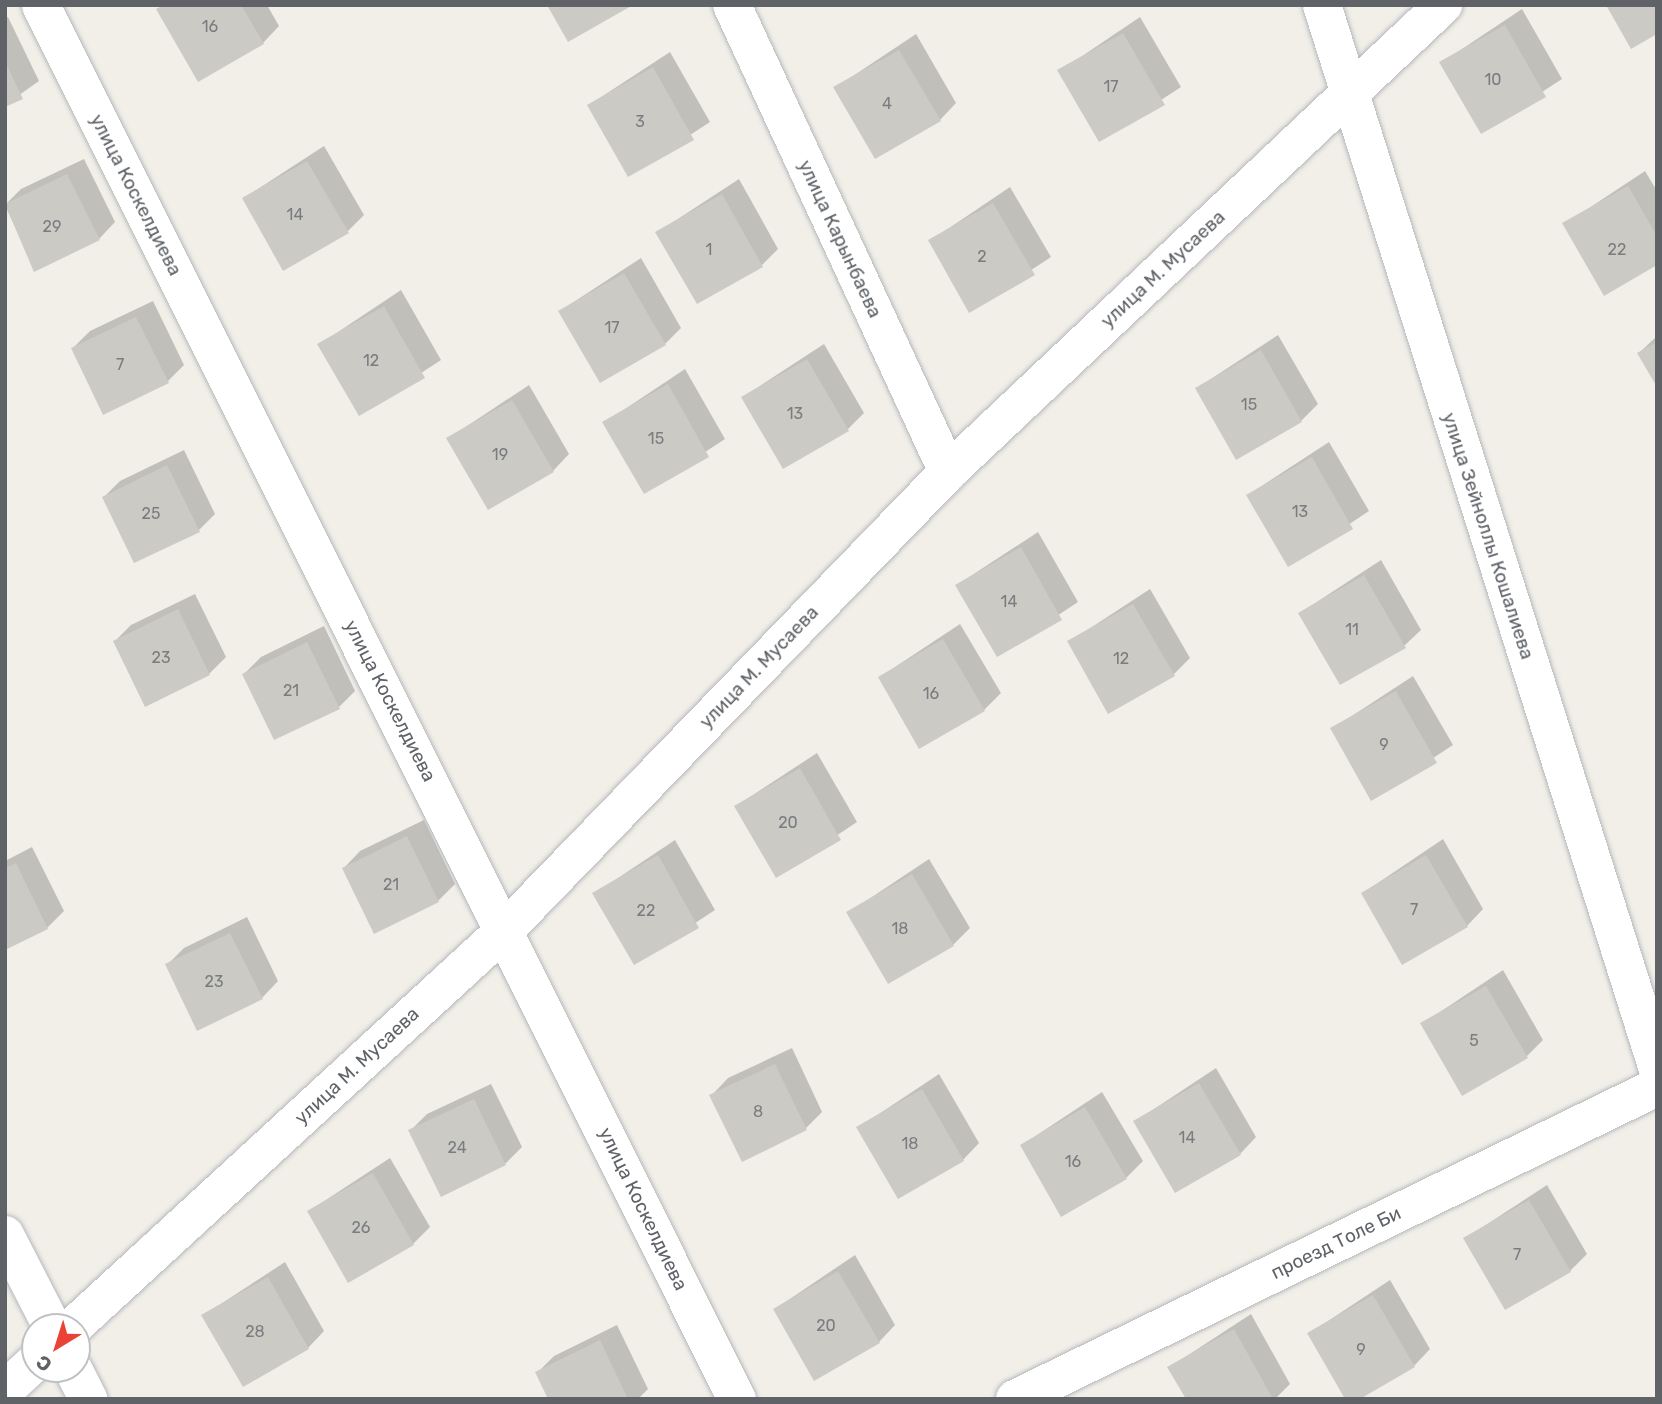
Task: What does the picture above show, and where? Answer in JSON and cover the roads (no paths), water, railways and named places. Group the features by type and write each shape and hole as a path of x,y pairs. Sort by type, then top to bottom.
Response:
{"street":[{"name":"улица Коскелдиева","path":"41,5 737,1399"},
{"name":"улица Карынбаева","path":"732,5 948,472"},
{"name":"улица Зейноллы Кошалиева","path":"1322,5 1348,95 1657,1066"},
{"name":"улица М. Мусаева","path":"89,1313 505,930 948,472 1443,5"},
{"name":"проезд Толе Би","path":"1015,1399 1657,1087"},
{"path":"5,1235 45,1313"},
{"path":"5,1390 21,1375"},
{"path":"80,1383 88,1399"}]}
